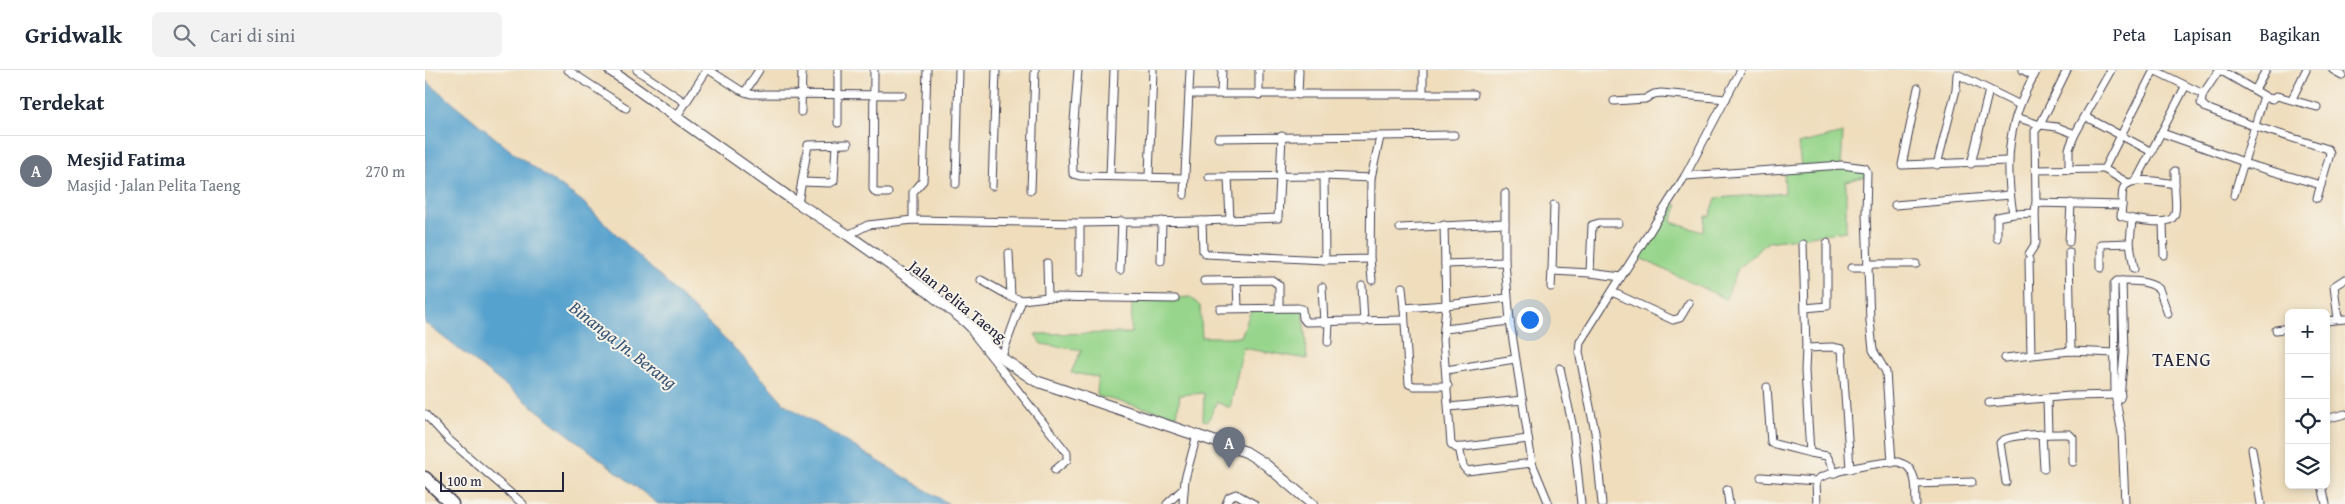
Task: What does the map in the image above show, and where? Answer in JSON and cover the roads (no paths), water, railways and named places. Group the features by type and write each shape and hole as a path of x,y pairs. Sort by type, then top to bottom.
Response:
{"highway":[{"path":"425,478 452,504"},
{"path":"425,488 441,504"}],"street":[{"path":"568,70 626,108"},
{"name":"Jalan Pelita Taeng","path":"610,70 798,204 848,235 965,321 1002,356 1036,381 1246,452 1265,464 1307,502"},
{"path":"637,70 687,102"},
{"path":"677,116 708,70 745,92 756,95 902,95"},
{"path":"745,92 759,70"},
{"path":"801,112 802,70"},
{"path":"838,70 838,123"},
{"path":"875,70 873,190 876,193 888,193"},
{"path":"913,220 913,192 923,181 927,70"},
{"path":"956,184 959,70"},
{"path":"992,186 996,70"},
{"path":"1031,190 1035,70"},
{"path":"1077,70 1072,148 1073,173 1080,176 1184,178"},
{"path":"1110,176 1114,70"},
{"path":"1149,176 1153,70"},
{"path":"1183,195 1191,70"},
{"path":"1221,94 1222,70"},
{"path":"1259,70 1259,95"},
{"path":"1298,95 1299,70"},
{"path":"1423,70 1423,94"},
{"path":"1602,504 1595,432 1579,352 1580,342 1685,176 1741,70"},
{"path":"2013,214 2007,161 2016,117 2036,73 2023,70"},
{"path":"2031,355 2029,257 2036,243 2035,134 2067,70"},
{"path":"2069,170 2069,150 2075,134 2111,70"},
{"path":"2104,169 2154,70 2185,87 2203,94"},
{"path":"2170,78 2175,70"},
{"path":"2317,107 2277,96 2271,99 2219,70 2203,94 2201,101 2203,106 2254,126 2328,149 2330,154 2317,198"},
{"path":"2255,90 2266,70"},
{"path":"2292,99 2307,70"},
{"path":"2333,70 2342,75"},
{"path":"1937,165 1956,90 1958,72 2020,105"},
{"path":"2137,179 2185,87"},
{"path":"1918,88 1902,165 1971,164 2007,161"},
{"path":"1971,164 1989,90"},
{"path":"1614,101 1645,99 1654,94 1661,93 1726,99"},
{"path":"1190,94 1474,94"},
{"path":"2234,195 2264,96"},
{"path":"2016,117 2040,125 2057,127 2075,134"},
{"path":"2086,117 2120,137 2152,152"},
{"path":"2162,133 2243,162 2321,185"},
{"path":"1218,138 1454,135"},
{"path":"848,235 868,225 913,220 1081,222 1278,218 1282,136"},
{"path":"1371,280 1371,178 1380,137"},
{"path":"802,182 830,183 835,181 836,144"},
{"path":"798,204 808,145 848,144"},
{"path":"1685,176 1842,165 1865,168 1867,172 1868,266 1873,350 1886,372 1892,463"},
{"path":"2035,170 2104,169 2128,183"},
{"path":"2175,170 2175,184 2175,214 2171,219 2163,222 2121,216 2123,188 2128,183 2137,179 2175,184"},
{"path":"1209,177 1324,176 1371,178"},
{"path":"1324,176 1325,260"},
{"path":"1228,177 1229,220"},
{"path":"1505,193 1507,298 1515,359 1532,463 1549,504"},
{"path":"1895,205 2010,195"},
{"path":"2036,202 2122,205"},
{"path":"2069,242 2071,203"},
{"path":"1551,287 1554,205"},
{"path":"1997,238 1997,217 2035,213"},
{"path":"2132,219 2130,243 2133,269"},
{"path":"1120,270 1122,221"},
{"path":"1161,261 1162,221"},
{"path":"1202,221 1203,251 1206,254 1325,260 1370,259"},
{"path":"1079,272 1081,222"},
{"path":"1400,228 1505,222"},
{"path":"2163,222 2164,255"},
{"path":"1590,273 1592,225 1617,223"},
{"path":"1444,225 1446,305 1443,339 1451,444 1454,447 1459,447 1528,438"},
{"path":"1805,308 1827,306 1827,243"},
{"path":"2101,268 2100,245 2130,243"},
{"path":"1803,244 1805,371 1810,453"},
{"path":"2069,252 2071,351"},
{"path":"1009,253 1011,297"},
{"path":"1445,264 1505,262"},
{"path":"1047,263 1048,298"},
{"path":"1851,268 1917,264"},
{"path":"1552,271 1621,277"},
{"path":"2341,319 2334,286 2345,279"},
{"path":"981,280 1011,297 1022,300 1048,298 1175,299"},
{"path":"1204,281 1272,280 1277,283 1279,308"},
{"path":"1237,281 1238,308"},
{"path":"2118,397 2123,339 2122,281"},
{"path":"2125,504 2122,433 2115,353 2115,282 2143,282 2156,287 2159,289 2169,314"},
{"path":"1362,286 1364,322"},
{"path":"1322,287 1328,342"},
{"path":"1402,287 1409,384 1414,386 1448,386"},
{"path":"1611,292 1673,320 1680,318 1689,303"},
{"path":"1404,308 1507,298"},
{"path":"1002,356 1022,300"},
{"path":"1220,309 1300,308 1304,321 1326,323 1404,320"},
{"path":"965,321 981,346 1067,453 1067,460 1055,470"},
{"path":"1445,328 1510,322"},
{"path":"2276,330 2285,329"},
{"path":"2115,338 2123,339"},
{"path":"1806,348 1832,346 1842,349 1850,469"},
{"path":"2005,358 2071,351 2115,353"},
{"path":"1446,370 1515,359"},
{"path":"1559,368 1573,428 1581,504"},
{"path":"1767,387 1771,443 1827,456 1835,473"},
{"path":"1989,403 2047,398 2118,397"},
{"path":"2044,469 2047,398"},
{"path":"1449,407 1523,400"},
{"path":"425,414 449,440 523,504"},
{"path":"2330,418 2345,414"},
{"path":"2006,482 1999,443 2001,440 2045,434 2069,434 2072,436 2073,462"},
{"path":"1183,504 1184,488 1197,435"},
{"path":"1459,447 1463,466 1467,471 1532,463"},
{"path":"2252,449 2261,504"},
{"path":"1817,504 1816,481 1820,476 1850,469 1898,462 1907,466 1916,484 1916,504"},
{"path":"1761,477 1816,481"},
{"path":"1916,484 1972,482"},
{"path":"1167,504 1184,488"},
{"path":"2323,489 2326,504"},
{"path":"1727,490 1729,504"},
{"path":"1226,504 1229,497 1236,494 1254,504"}],"water":[{"name":"Binanga Jn. Berang","path":"425,80 511,151 582,201 742,356 786,405 949,504 658,504 425,323"}],"place":[{"name":"Mesjid Fatima","path":"1229,468"}],"district":[{"name":"TAENG","path":"2182,359"}]}
